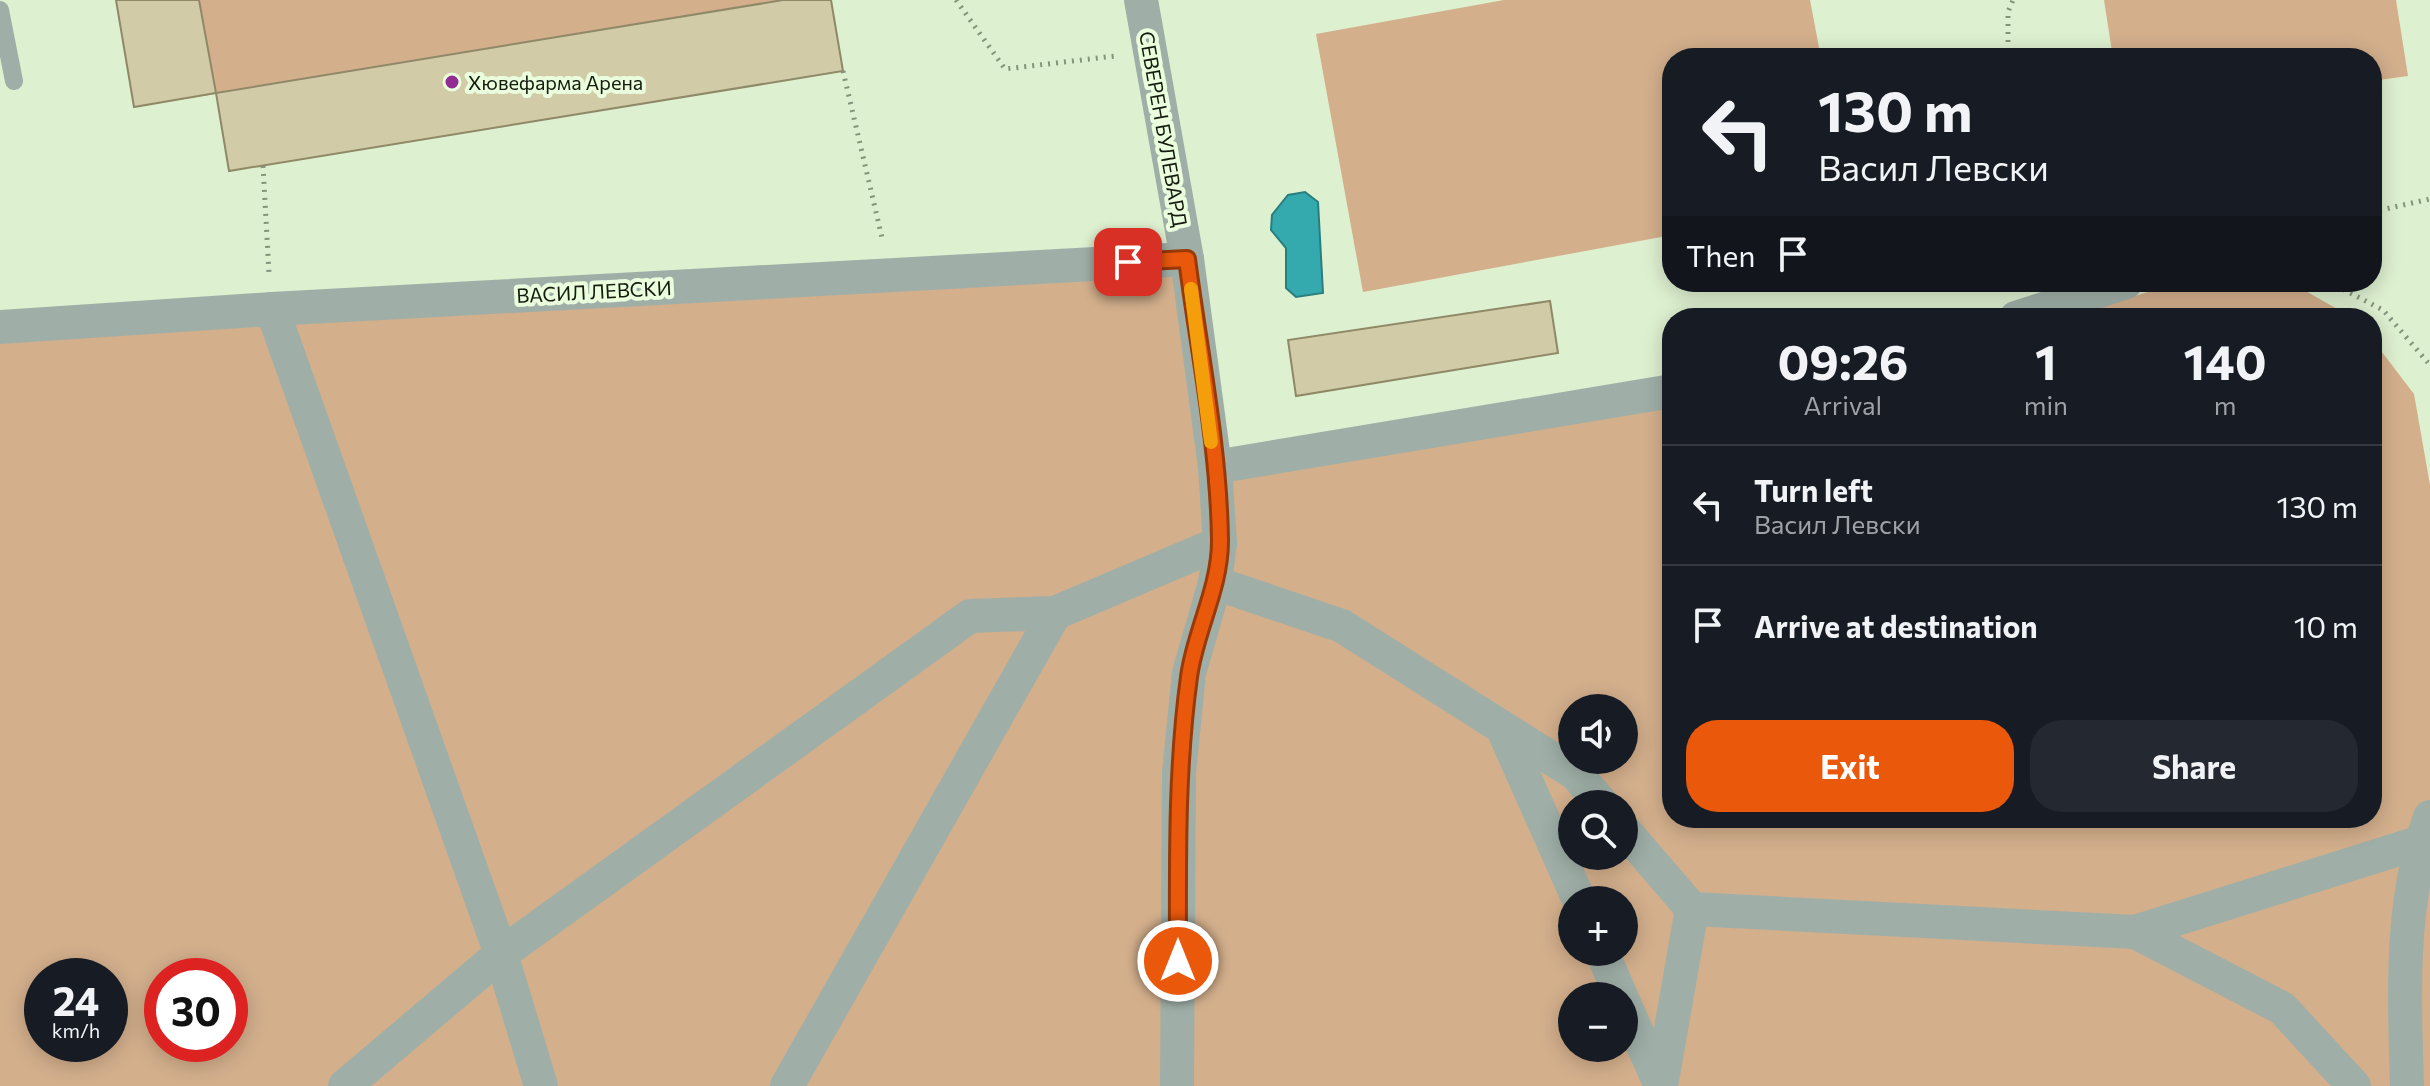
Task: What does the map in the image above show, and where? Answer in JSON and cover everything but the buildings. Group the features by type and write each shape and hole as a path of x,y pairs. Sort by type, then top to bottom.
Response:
{"street":[{"name":"СЕВЕРЕН БУЛЕВАРД","path":"1141,0 1187,259 1215,467 1220,543 1215,583 1189,673 1179,773 1177,1086"},
{"name":"ВАСИЛ ЛЕВСКИ","path":"0,327 272,309 1187,259"},
{"path":"2047,308 2095,292"},
{"path":"272,309 501,954 541,1086"},
{"path":"1215,467 1662,393"},
{"path":"345,1086 501,954 970,616 1055,613 1220,543"},
{"path":"1215,583 1342,626 1576,774 1590,790"},
{"path":"787,1086 1055,613"},
{"path":"1502,727 1573,886"},
{"path":"1638,846 1692,909 2135,932 2426,829 2403,966 2407,1086"},
{"path":"1661,1086 1692,909"},
{"path":"2135,932 2282,1008 2354,1086"},
{"path":"1638,1034 1661,1086"}],"lane":[{"path":"0,10 14,81"}],"path":[{"path":"956,0 1005,69 1150,52"},
{"path":"2008,48 2008,12 2013,0"},
{"path":"843,71 891,274"},
{"path":"263,166 272,309"},
{"path":"2382,210 2430,199"},
{"path":"2348,292 2379,308"},
{"path":"2382,309 2430,365"}],"shaded area":[{"name":"Хювефарма Арена","path":"116,0 831,0 843,71 229,171 216,94 134,107"},
{"path":"1504,0 1810,0 1819,48 1662,48 1662,237 1363,292 1316,34"},
{"path":"2104,0 2396,0 2408,76 2382,80 2382,48 2111,48"},
{"path":"1171,254 1206,481 1662,406 1662,828 2382,828 2382,352 2414,394 2430,485 2430,1086 0,1086 0,337"},
{"path":"2148,292 2308,292 2336,308 2096,308"}],"water":[{"path":"1305,192 1318,202 1323,293 1296,297 1286,288 1286,248 1271,230 1272,215 1288,195"}],"slow traffic":[{"path":"1191,289 1211,442"}],"place":[{"name":"Хювефарма Арена","path":"452,82"}],"route":[{"path":"1128,262 1187,259 1215,467 1220,543 1215,583 1189,673 1179,773 1178,961"}]}
